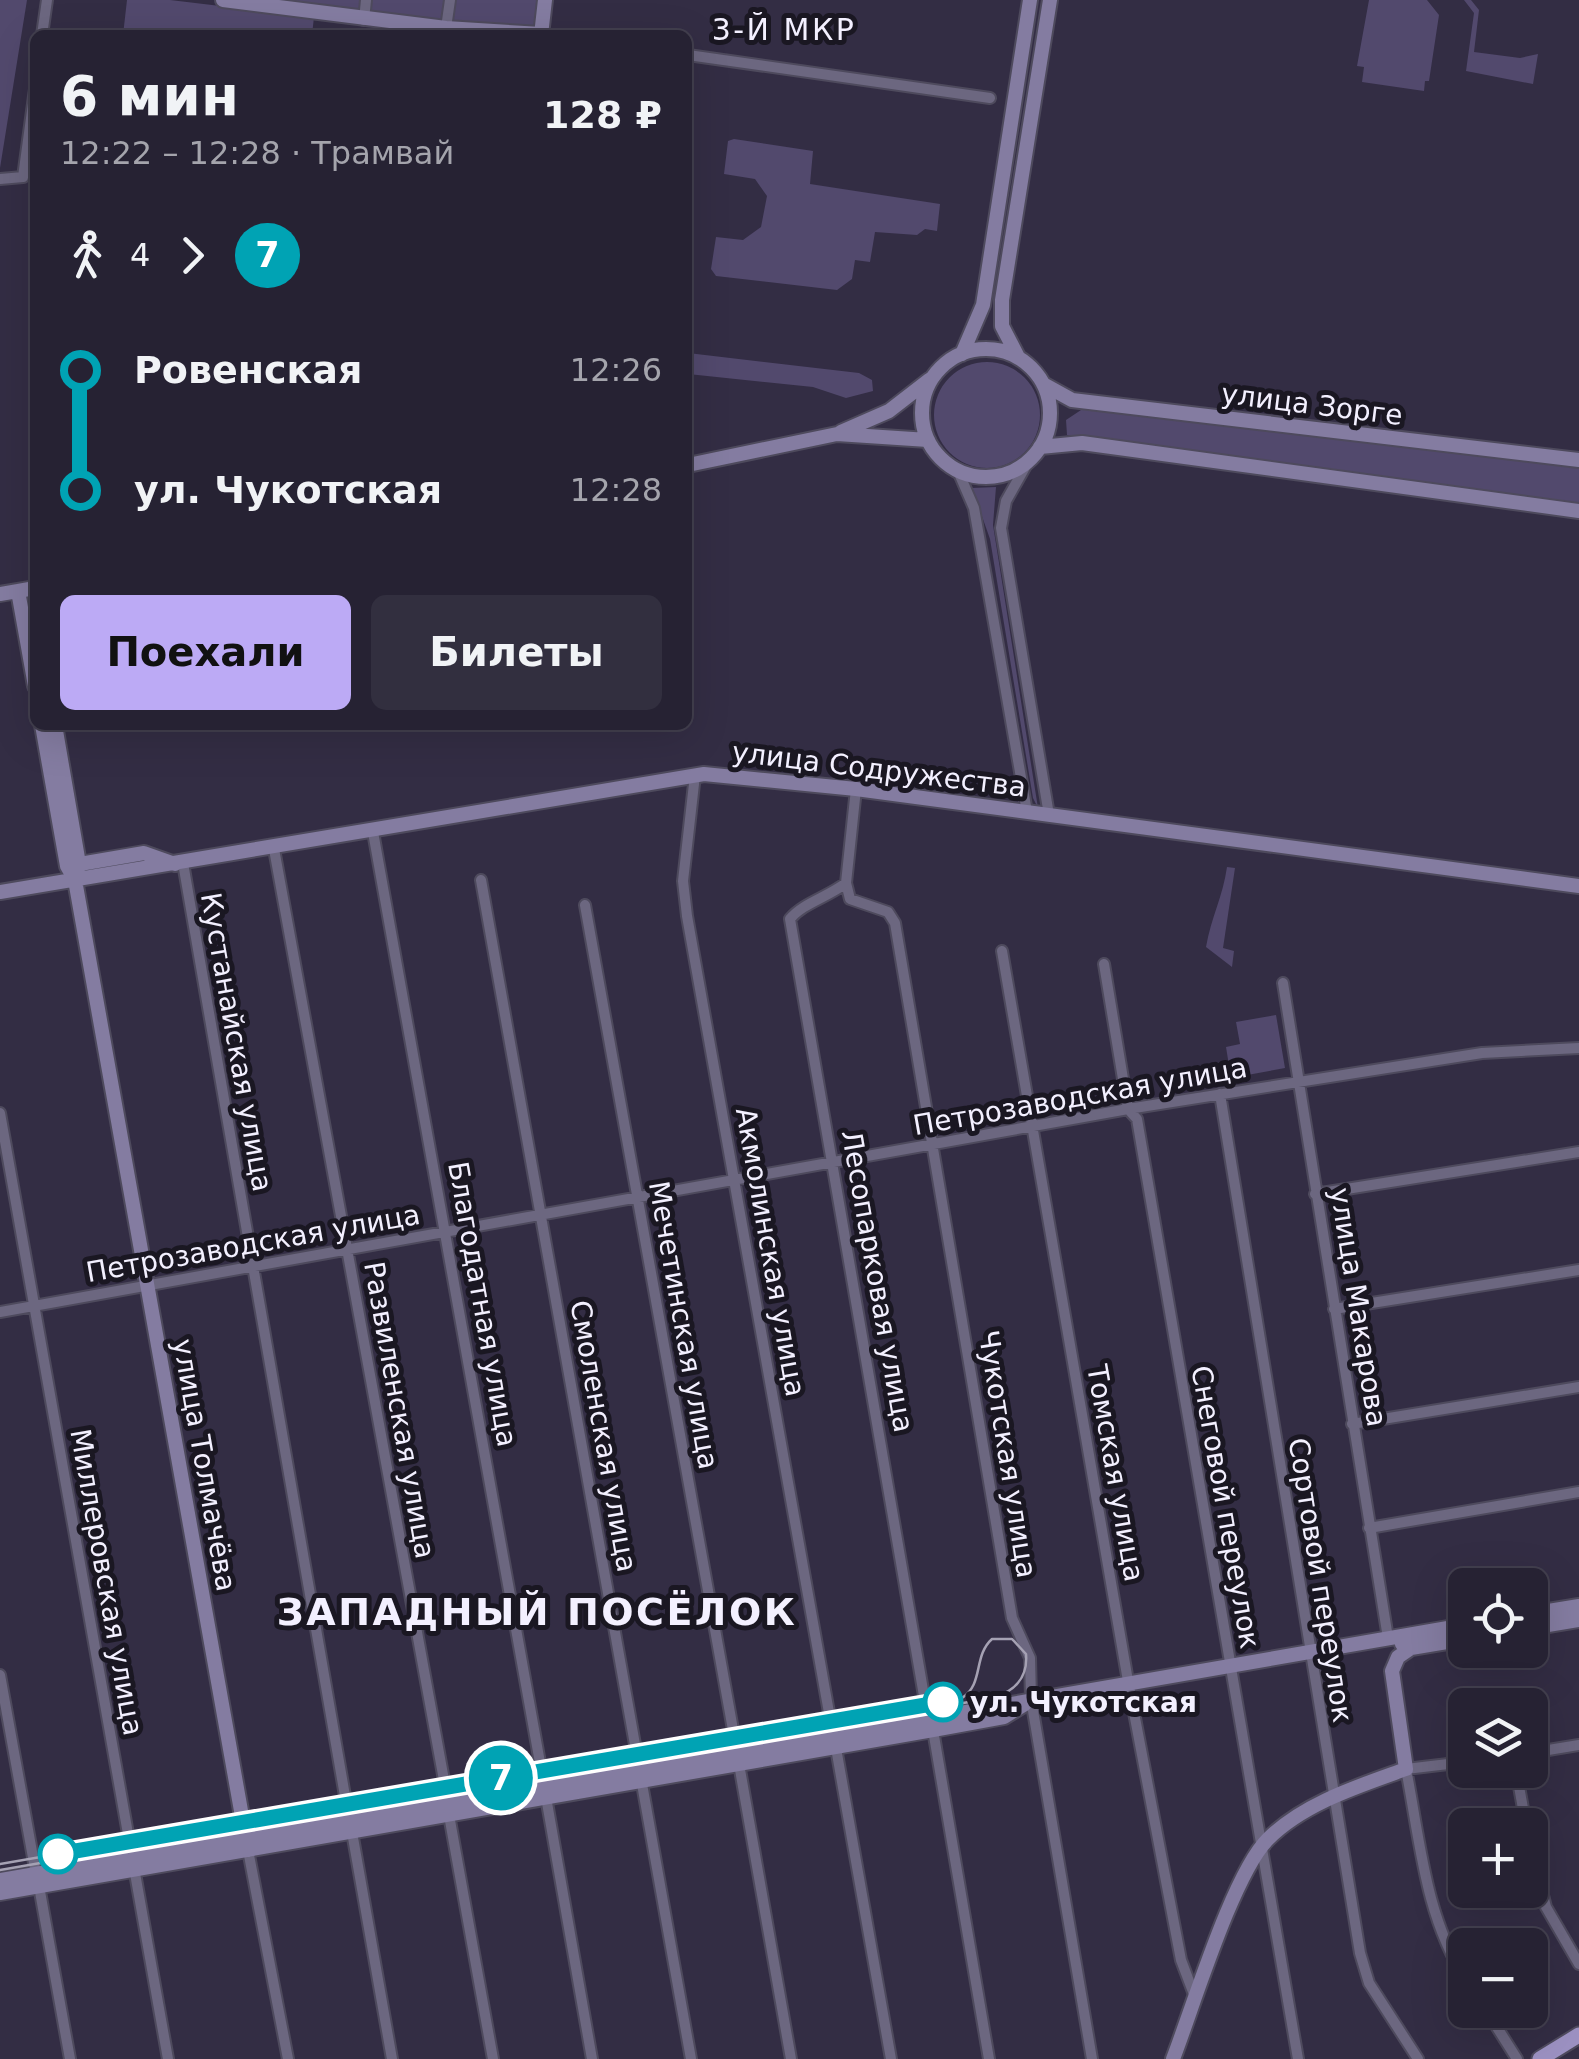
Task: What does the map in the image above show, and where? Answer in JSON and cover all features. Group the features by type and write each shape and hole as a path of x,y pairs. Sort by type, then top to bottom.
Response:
{"main road":[{"path":"223,0 273,3 364,20 479,30"},
{"path":"545,30 546,0"},
{"path":"962,354 983,304 1030,0"},
{"path":"934,376 923,408 928,440 958,471 994,477 1028,462 1040,447 1050,416 1043,384 1018,358 1002,326 1002,300 1050,0"},
{"path":"692,464 837,434 890,411 962,354 980,350 1018,358"},
{"name":"улица Зорге","path":"1043,384 1072,400 1579,460"},
{"path":"837,434 928,440"},
{"path":"1040,447 1082,443 1579,512"},
{"path":"0,594 28,589 30,617"},
{"name":"улица Толмачёва","path":"43,730 74,870 247,1844"},
{"name":"улица Толмачёва","path":"56,730 74,870"},
{"name":"улица Содружества","path":"0,892 55,882 74,870 179,863 274,849 695,775 856,789 1579,886"},
{"path":"1548,1611 1579,1606"},
{"path":"1548,1625 1579,1620"},
{"path":"0,1892 38,1880 545,1791 931,1725 1004,1718 1031,1699 1448,1628"},
{"path":"1388,1638 1411,1648"},
{"path":"1173,2059 1236,1894 1264,1843 1296,1817 1406,1769 1392,1671 1398,1658 1411,1648 1448,1642"},
{"path":"0,1880 38,1880"},
{"path":"1540,2059 1579,2035"},
{"path":"1555,2059 1579,2044"}],"street":[{"path":"43,30 47,0"},
{"path":"364,20 366,0"},
{"path":"446,28 450,0"},
{"path":"692,56 990,98"},
{"path":"0,179 24,177 30,129"},
{"path":"1028,462 1006,501 1001,528 1049,815"},
{"path":"958,471 974,508 1027,812"},
{"name":"Акмолинская улица","path":"695,775 683,882 892,2059"},
{"path":"846,883 856,789"},
{"name":"Благодатная улица","path":"373,832 592,2059"},
{"name":"Развиленская улица","path":"274,849 493,2059"},
{"name":"Кустанайская улица","path":"179,863 392,2059"},
{"name":"Смоленская улица","path":"481,880 692,2059"},
{"name":"Чукотская улица","path":"846,883 850,899 888,912 894,923 1012,1618 1030,1658 1031,1699 1092,2059"},
{"name":"Лесопарковая улица","path":"846,883 823,901 798,908 790,920 989,2059"},
{"name":"Мечетинская улица","path":"585,906 791,2059"},
{"name":"Томская улица","path":"1002,951 1128,1681 1182,1960 1196,1999"},
{"name":"Снеговой переулок","path":"1104,964 1128,1109 1137,1119 1298,2059"},
{"name":"улица Макарова","path":"1283,983 1388,1638"},
{"name":"Петрозаводская улица","path":"0,1312 1128,1109 1482,1053 1579,1048"},
{"name":"Сортовой переулок","path":"1220,1094 1364,1971 1418,2059"},
{"name":"Миллеровская улица","path":"0,1113 168,2059"},
{"path":"1315,1194 1579,1152"},
{"path":"1334,1309 1579,1270"},
{"path":"1352,1424 1579,1387"},
{"path":"1369,1528 1579,1492"},
{"path":"0,1674 70,2059"},
{"path":"1548,1750 1579,1745"},
{"path":"1448,1764 1406,1769 1434,1913 1448,1950"},
{"name":"улица Толмачёва","path":"247,1844 288,2059"},
{"path":"1546,1908 1579,1964"},
{"path":"1497,2028 1517,2059"}],"shaded area":[{"path":"0,0 27,0 0,168"},
{"path":"127,0 170,0 314,17 313,30 124,30"},
{"path":"277,0 541,0 537,29 444,24"},
{"path":"1369,0 1427,0 1439,15 1424,91 1362,82 1364,67 1357,66"},
{"path":"1464,0 1471,0 1479,10 1474,52 1520,58 1538,54 1533,84 1466,71 1474,13"},
{"path":"728,141 813,151 810,184 940,204 937,231 925,229 917,235 875,232 870,262 855,260 852,279 837,290 716,276 711,269 716,237 743,240 761,227 767,196 755,179 724,174"},
{"path":"692,353 859,373 872,380 873,391 846,398 813,387 692,374"},
{"path":"987,362 1007,366 1025,377 1036,395 1040,415 1036,435 1025,453 1007,464 987,468 967,464 949,453 938,435 934,415 938,395 949,377 967,366"},
{"path":"1084,408 1579,466 1579,504 1067,435 1066,420"},
{"path":"996,487 993,525 1038,808 1033,798 990,539 972,488"},
{"path":"1227,867 1235,868 1223,948 1234,951 1232,967 1206,947"},
{"path":"1276,1015 1285,1068 1231,1078 1226,1047 1240,1044 1236,1022"}],"tram line":[{"path":"0,1864 962,1698 973,1685 982,1653 992,1639 1012,1639 1026,1654 1025,1670 1018,1683 992,1698 0,1870"},
{"name":"7","path":"58,1854 943,1702"}],"place":[{"name":"ул. Чукотская","path":"943,1702"}],"district":[{"name":"3-Й МКР","path":"784,30"},
{"name":"ЗАПАДНЫЙ ПОСЁЛОК","path":"537,1612"}]}
